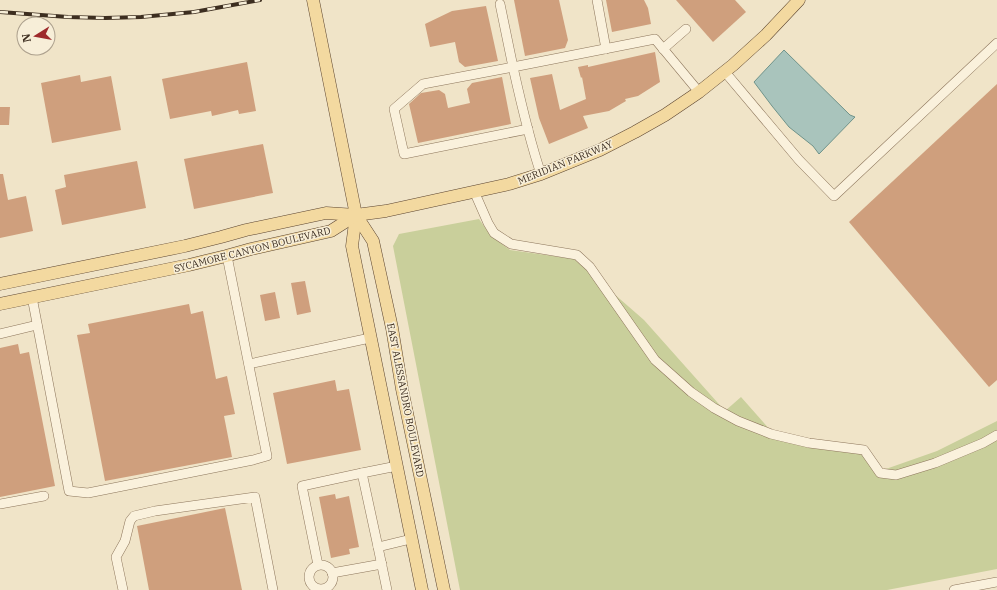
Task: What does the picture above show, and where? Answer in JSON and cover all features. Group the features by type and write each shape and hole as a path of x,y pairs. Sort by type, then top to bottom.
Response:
{"main road":[{"name":"MERIDIAN PARKWAY","path":"356,215 386,211 509,184 541,174 600,150 664,115 725,72 766,35 799,0"},
{"name":"EAST ALESSANDRO BOULEVARD","path":"314,4 356,215 352,246 422,590"},
{"name":"SYCAMORE CANYON BOULEVARD","path":"0,284 221,238 246,230 326,212 356,215"},
{"name":"EAST ALESSANDRO BOULEVARD","path":"356,215 373,241 392,328 444,590"},
{"name":"SYCAMORE CANYON BOULEVARD","path":"0,304 189,265 331,231 356,215"}],"street":[{"path":"597,0 606,49"},
{"path":"500,4 534,155 541,174"},
{"path":"663,49 686,29"},
{"path":"528,129 404,154 394,109 423,84 655,39 698,92"},
{"path":"725,72 799,160 834,196 997,43"},
{"path":"474,192 494,233 511,244 577,255 590,267 655,360 691,392 714,408 738,421 771,434 809,442 864,450 880,473 896,475 935,463 983,443 997,435"},
{"path":"32,298 69,491 88,493 253,460 266,456 227,256"},
{"path":"0,334 37,324"},
{"path":"249,364 370,338"},
{"path":"318,565 302,486 397,466"},
{"path":"362,473 387,590"},
{"path":"0,504 44,496"},
{"path":"123,590 116,557 125,540 130,521 134,516 155,511 255,497 273,590"},
{"path":"378,547 412,540"},
{"path":"332,573 382,564"},
{"path":"318,565 325,565 331,570 332,573 331,584 325,589 321,590 314,587 309,581 309,573 311,569 318,565"},
{"path":"954,590 997,582"}],"green space":[{"path":"479,219 491,236 510,250 574,259 644,320 725,411 741,397 771,431 813,440 864,447 883,470 937,451 997,421 997,569 887,590 460,590 393,246 399,234"}],"water":[{"path":"784,50 850,115 855,117 819,154 813,146 789,127 754,82"}],"building":[{"path":"514,0 559,0 568,40 565,48 525,56"},
{"path":"606,0 644,0 648,8 651,24 612,32"},
{"path":"676,0 735,0 746,12 713,42"},
{"path":"486,6 498,61 465,67 459,62 455,42 430,47 425,24 452,11"},
{"path":"655,52 660,82 638,96 625,99 626,101 609,111 583,116 588,128 549,144 539,118 530,78 552,74 560,110 586,99 582,77 581,78 578,67 588,65 588,67"},
{"path":"247,62 256,111 239,114 238,110 212,116 211,111 170,119 162,79"},
{"path":"80,75 81,82 111,76 121,130 52,143 41,83"},
{"path":"502,77 511,124 418,143 409,104 421,93 439,90 445,94 448,108 470,103 467,89 472,83"},
{"path":"997,84 997,380 989,387 849,222"},
{"path":"0,107 10,107 9,125 0,125"},
{"path":"263,144 273,193 194,209 184,159"},
{"path":"137,161 146,208 62,225 55,190 66,187 64,175"},
{"path":"0,174 3,174 8,200 26,196 33,231 0,238"},
{"path":"305,281 311,312 297,315 291,283"},
{"path":"275,292 280,318 265,321 260,295"},
{"path":"189,304 191,314 203,311 216,379 227,376 235,414 224,416 232,457 105,481 77,335 90,333 88,324"},
{"path":"18,344 20,354 29,352 55,486 0,497 0,348"},
{"path":"335,380 337,391 349,389 361,450 287,464 273,393"},
{"path":"335,494 336,499 349,496 359,547 349,549 350,554 331,558 319,497"},
{"path":"225,508 242,590 149,590 137,526"}],"railway":[{"path":"0,12 68,17 141,17 194,12 260,0"}]}
